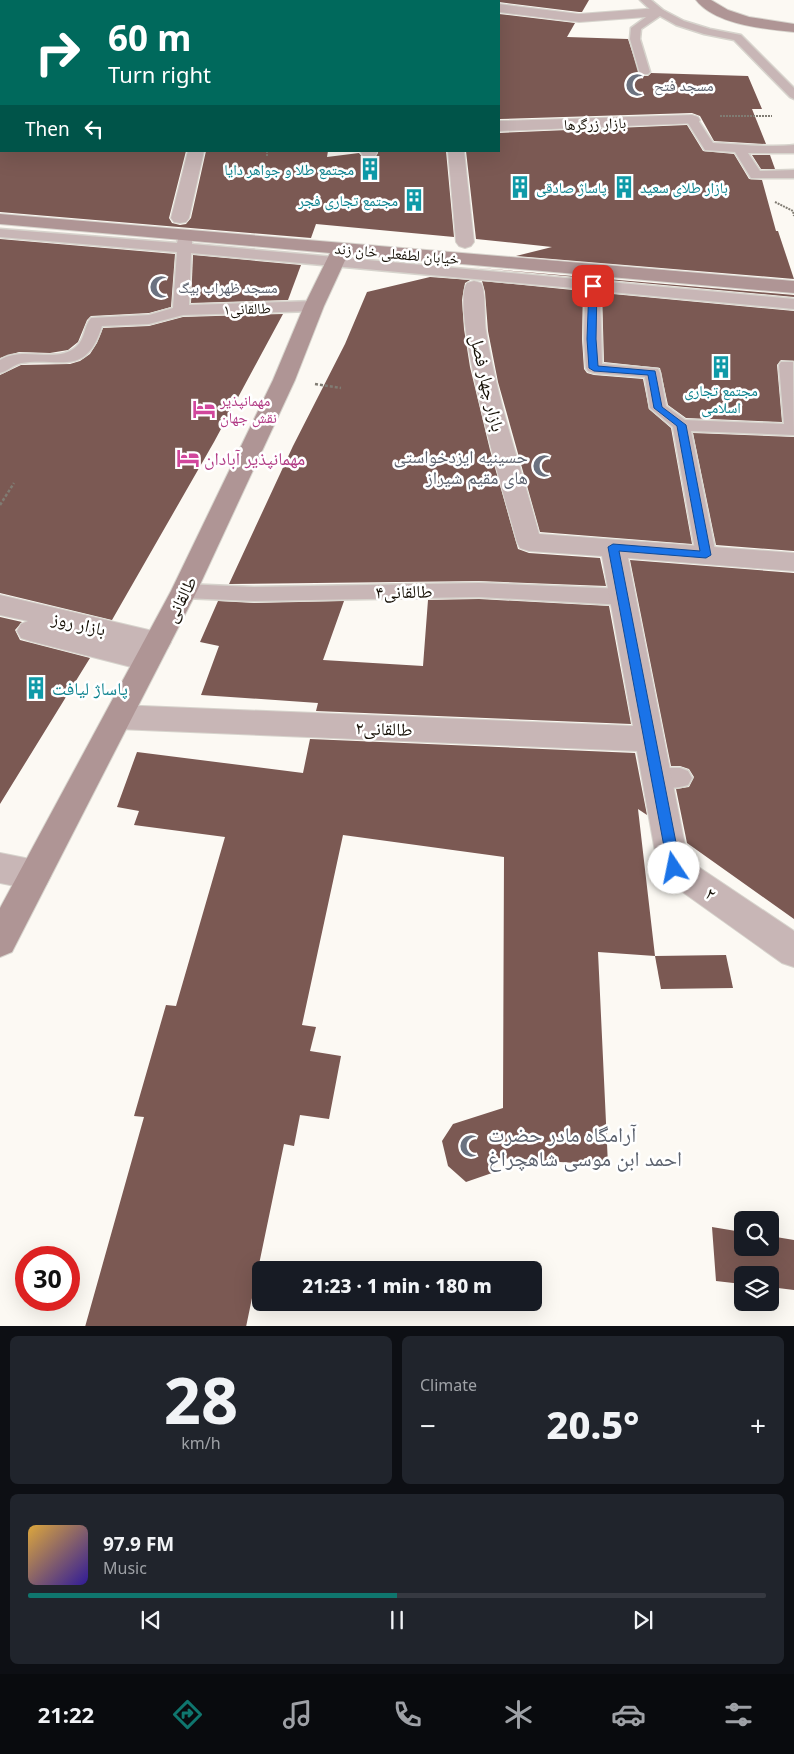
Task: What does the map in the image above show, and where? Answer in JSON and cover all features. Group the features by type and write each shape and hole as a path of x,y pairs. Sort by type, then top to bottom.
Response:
{"street":[{"path":"703,0 730,16 764,24 794,28"},
{"path":"500,8 579,18 659,12"},
{"path":"730,16 737,38 763,40"},
{"name":"بازار زرگرها","path":"500,126 692,120"},
{"path":"183,233 196,152"},
{"path":"456,152 465,242"},
{"name":"خیابان لطفعلی خان زند","path":"0,219 183,233 339,255 794,287"},
{"name":"طالقانی","path":"0,941 184,591 284,380 314,306 339,255"},
{"name":"بازار چهار فصل","path":"474,287 472,311 477,337 496,423 530,542 613,547"},
{"path":"613,547 794,562"},
{"name":"۲","path":"613,547 650,739 669,778 674,868 794,951"},
{"name":"بازار روز","path":"0,605 152,651"},
{"name":"بازار روز","path":"0,624 152,651"},
{"name":"طالقانی۲","path":"118,717 650,739"},
{"path":"0,868 34,875"}],"lane":[{"path":"644,0 659,12 680,23 708,32 737,38 794,95"},
{"path":"644,72 635,39 636,28 659,12"},
{"path":"776,76 794,76"},
{"path":"692,120 709,147 738,147 779,151 794,149"},
{"path":"738,147 756,175 794,174"},
{"path":"0,233 183,233 181,310"},
{"path":"339,255 593,286 794,304"},
{"path":"593,286 592,339 594,368 652,373 658,408 681,425 793,430 787,365"},
{"name":"طالقانی۱","path":"0,368 5,363 18,358 64,359 82,352 89,341 96,321 147,320 162,318 181,310 314,306"},
{"path":"681,425 706,555"},
{"name":"طالقانی۴","path":"184,591 254,594 479,590 624,597"}],"path":[{"path":"692,120 722,116 772,116"},
{"path":"267,152 267,157"},
{"path":"774,202 793,211 794,216"},
{"path":"0,505 14,483"}],"building":[{"path":"500,0 589,0 582,12 500,2"},
{"path":"500,14 575,23 567,37 628,39 640,76 648,76 651,73 748,76 762,109 752,109 766,144 714,141 700,116 692,113 500,119"},
{"path":"687,125 703,151 734,154 749,179 762,180 776,231 778,231 794,279 516,256 552,247 476,239 466,152 500,152 500,133"},
{"path":"0,152 186,152 169,218 172,223 180,225 186,224 191,218 206,152 328,152 327,157 359,153 363,158 375,158 378,152 446,152 454,237 316,224 311,238 0,212"},
{"path":"752,155 770,155 775,169 761,169"},
{"path":"0,239 175,254 171,307 149,313 91,316 87,320 78,342 68,350 50,353 19,352 0,358"},
{"path":"193,255 301,265 288,300 191,303"},
{"path":"468,267 794,295 794,297"},
{"path":"430,277 470,280 465,283 462,300 470,367 490,450 518,549 529,553 600,558 606,586 479,581 229,584 293,446 345,344 367,292"},
{"path":"482,281 583,291 582,339 584,369 587,373 594,375 643,379 649,409 671,428 692,544 540,532 498,382 488,331 485,292"},
{"path":"602,293 794,311 794,361 781,360 777,365 782,422 686,418 668,405 660,368 604,362"},
{"path":"283,314 214,442 112,620 0,593 0,375 21,365 70,364 80,361 90,354 103,328 149,326 183,317"},
{"path":"693,433 794,437 794,551 716,545"},
{"path":"630,560 794,573 794,919 687,843 676,789 689,787 694,777 689,769 671,766"},
{"path":"479,599 609,606 631,724 316,711 318,703 201,695 219,646 200,642 218,601 254,603 344,601 323,660 423,666 428,600"},
{"name":"پاساژ لیافت","path":"0,617 22,622 15,630 20,640 90,658 0,804"},
{"path":"310,739 635,753 647,815 638,809 655,956 598,952 608,1165 497,1158 492,1173 466,1182 448,1166 442,1141 453,1124 503,1108 504,857 343,835 302,1025 316,1027 310,1051 341,1056 329,1119 300,1115 294,1146 284,1144 260,1261 252,1261 252,1298 246,1326 85,1326 144,1117 134,1116 166,1005 176,1006 225,837 134,825 139,811 117,807 137,752 303,773"},
{"path":"726,955 733,988 661,989 655,956"},
{"path":"712,1227 734,1231 734,1256 779,1256 779,1238 794,1240 794,1290 779,1288 779,1266 734,1266 734,1283 716,1281"}],"place":[{"name":"مسجد فتح","path":"637,85"},
{"name":"مجتمع طلا و جواهر دایا","path":"370,169"},
{"name":"پاساژ صادقی","path":"520,187"},
{"name":"بازار طلای سعید","path":"624,187"},
{"name":"مجتمع تجاری فجر","path":"414,200"},
{"name":"مسجد ظهراب بیگ","path":"161,287"},
{"name":"مجتمع تجاری اسلامی","path":"721,367"},
{"name":"مهمانپذیر نقش جهان","path":"204,409"},
{"name":"مهمانپذیر آبادان","path":"188,458"},
{"name":"حسینیه ایزدخواستی های مقیم شیراز","path":"544,466"},
{"name":"پاساژ لیافت","path":"36,688"},
{"name":"آرامگاه مادر حضرت احمد ابن موسی شاهچراغ","path":"471,1146"}],"route":[{"path":"593,286 592,339 594,368 652,373 658,408 681,425 706,555 613,547 674,868"}]}
